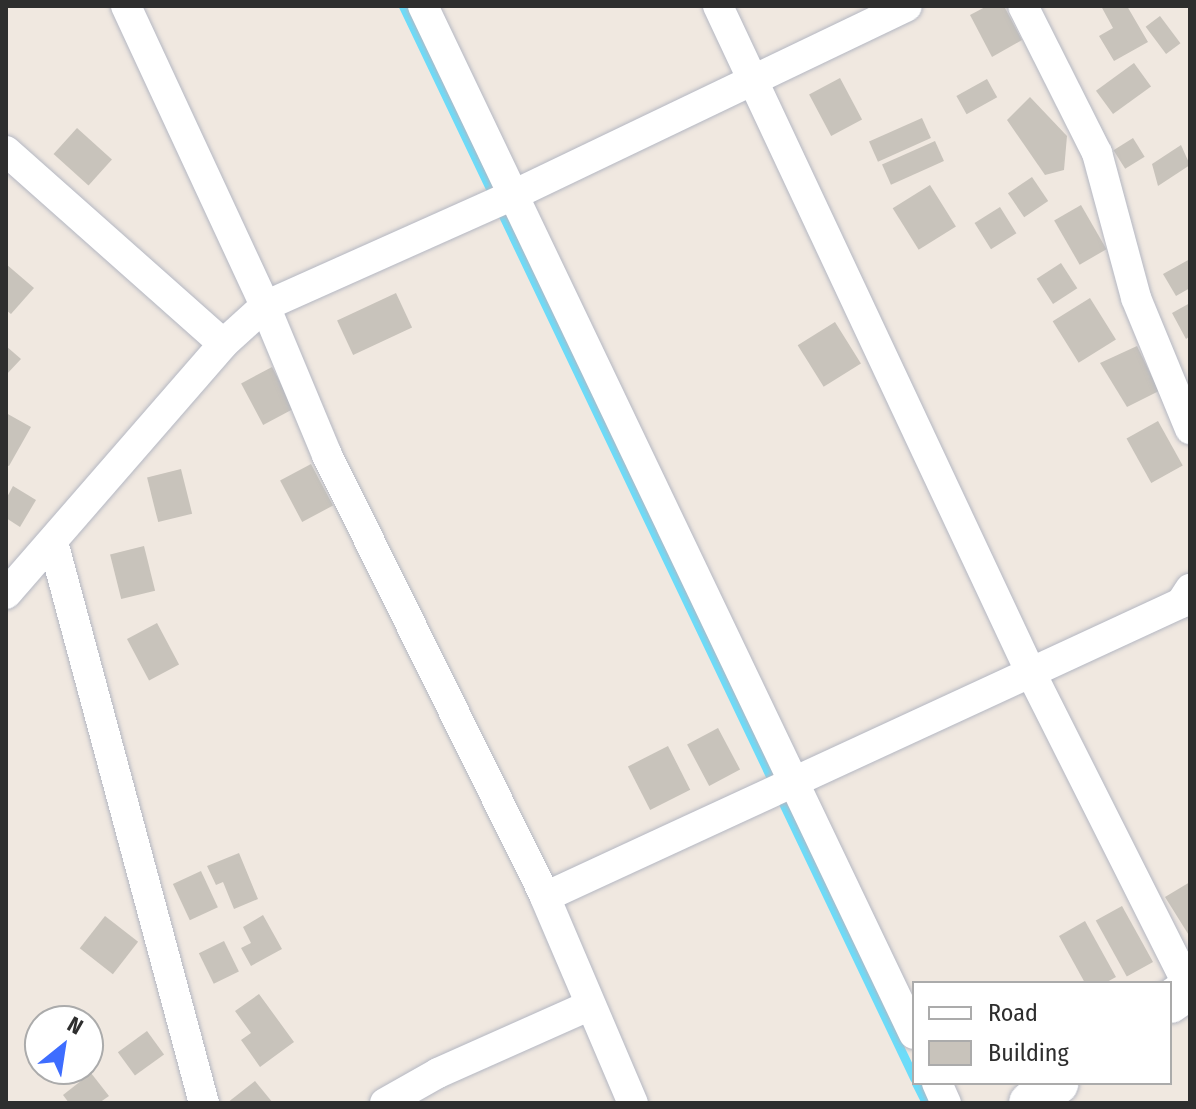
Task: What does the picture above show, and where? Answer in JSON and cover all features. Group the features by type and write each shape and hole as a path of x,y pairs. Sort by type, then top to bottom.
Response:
{"street":[{"path":"126,6 265,306 327,455 545,897 633,1103"},
{"path":"423,6 510,197 795,778 912,1030"},
{"path":"718,6 1030,671 1190,989 1172,1001"},
{"path":"6,594 223,344 265,306 510,197 907,6"},
{"path":"1023,6 1097,153 1136,298 1190,429"},
{"path":"6,151 223,344"},
{"path":"53,542 204,1103"},
{"path":"545,897 795,778 1181,603 1190,589"},
{"path":"385,1103 438,1073 591,1005"},
{"path":"1030,1103 1055,1085"}],"building":[{"path":"987,6 1004,6 1022,40 992,57 970,15"},
{"path":"1101,6 1127,6 1148,42 1114,61 1099,36 1113,28"},
{"path":"1160,16 1180,43 1166,54 1146,27"},
{"path":"1134,63 1151,86 1113,114 1096,91"},
{"path":"840,78 862,119 831,136 809,94"},
{"path":"987,79 997,97 967,114 956,96"},
{"path":"1030,97 1067,136 1064,170 1045,175 1007,120"},
{"path":"922,118 931,138 878,162 869,142"},
{"path":"77,128 112,159 89,185 54,154"},
{"path":"1133,138 1145,157 1125,169 1113,150"},
{"path":"935,141 944,161 891,185 882,165"},
{"path":"1181,145 1190,165 1158,186 1152,164"},
{"path":"1032,177 1048,201 1024,217 1008,193"},
{"path":"930,185 956,227 919,250 893,208"},
{"path":"1081,205 1106,249 1080,265 1054,220"},
{"path":"1000,207 1016,233 991,249 975,223"},
{"path":"1190,259 1190,288 1176,296 1163,274"},
{"path":"1061,263 1077,288 1053,304 1037,279"},
{"path":"6,264 34,288 11,314 6,310"},
{"path":"396,293 412,327 353,355 337,320"},
{"path":"1090,298 1116,340 1079,363 1053,321"},
{"path":"1190,303 1190,336 1186,339 1172,313"},
{"path":"835,322 861,364 824,387 798,345"},
{"path":"6,346 21,359 6,375"},
{"path":"1137,346 1159,391 1127,407 1100,363"},
{"path":"272,367 294,408 263,425 241,383"},
{"path":"6,413 31,427 9,466 6,465"},
{"path":"1158,421 1183,466 1151,483 1127,438"},
{"path":"311,464 333,505 302,522 280,480"},
{"path":"181,469 192,514 158,522 147,477"},
{"path":"13,486 36,500 20,527 6,518 6,499"},
{"path":"144,546 155,591 121,599 110,554"},
{"path":"157,623 179,664 149,680 127,639"},
{"path":"718,728 740,769 709,786 687,744"},
{"path":"668,746 690,790 650,810 628,766"},
{"path":"239,853 258,899 234,909 223,882 216,885 207,866"},
{"path":"201,871 218,907 190,920 173,884"},
{"path":"1190,882 1190,937 1165,897"},
{"path":"1122,906 1153,962 1127,977 1096,921"},
{"path":"263,915 282,949 251,966 241,948 251,943 243,927"},
{"path":"105,916 138,942 113,974 80,948"},
{"path":"1085,921 1116,977 1109,981 1084,981 1059,936"},
{"path":"224,941 239,972 214,984 199,953"},
{"path":"259,994 294,1042 260,1067 241,1040 251,1033 235,1011"},
{"path":"147,1031 164,1054 135,1076 118,1052"},
{"path":"255,1081 273,1103 227,1103"},
{"path":"76,1085 100,1085 109,1096 99,1103 69,1103 63,1095"}],"waterway":[{"path":"403,6 912,1074"},
{"path":"917,1085 926,1103"}]}
